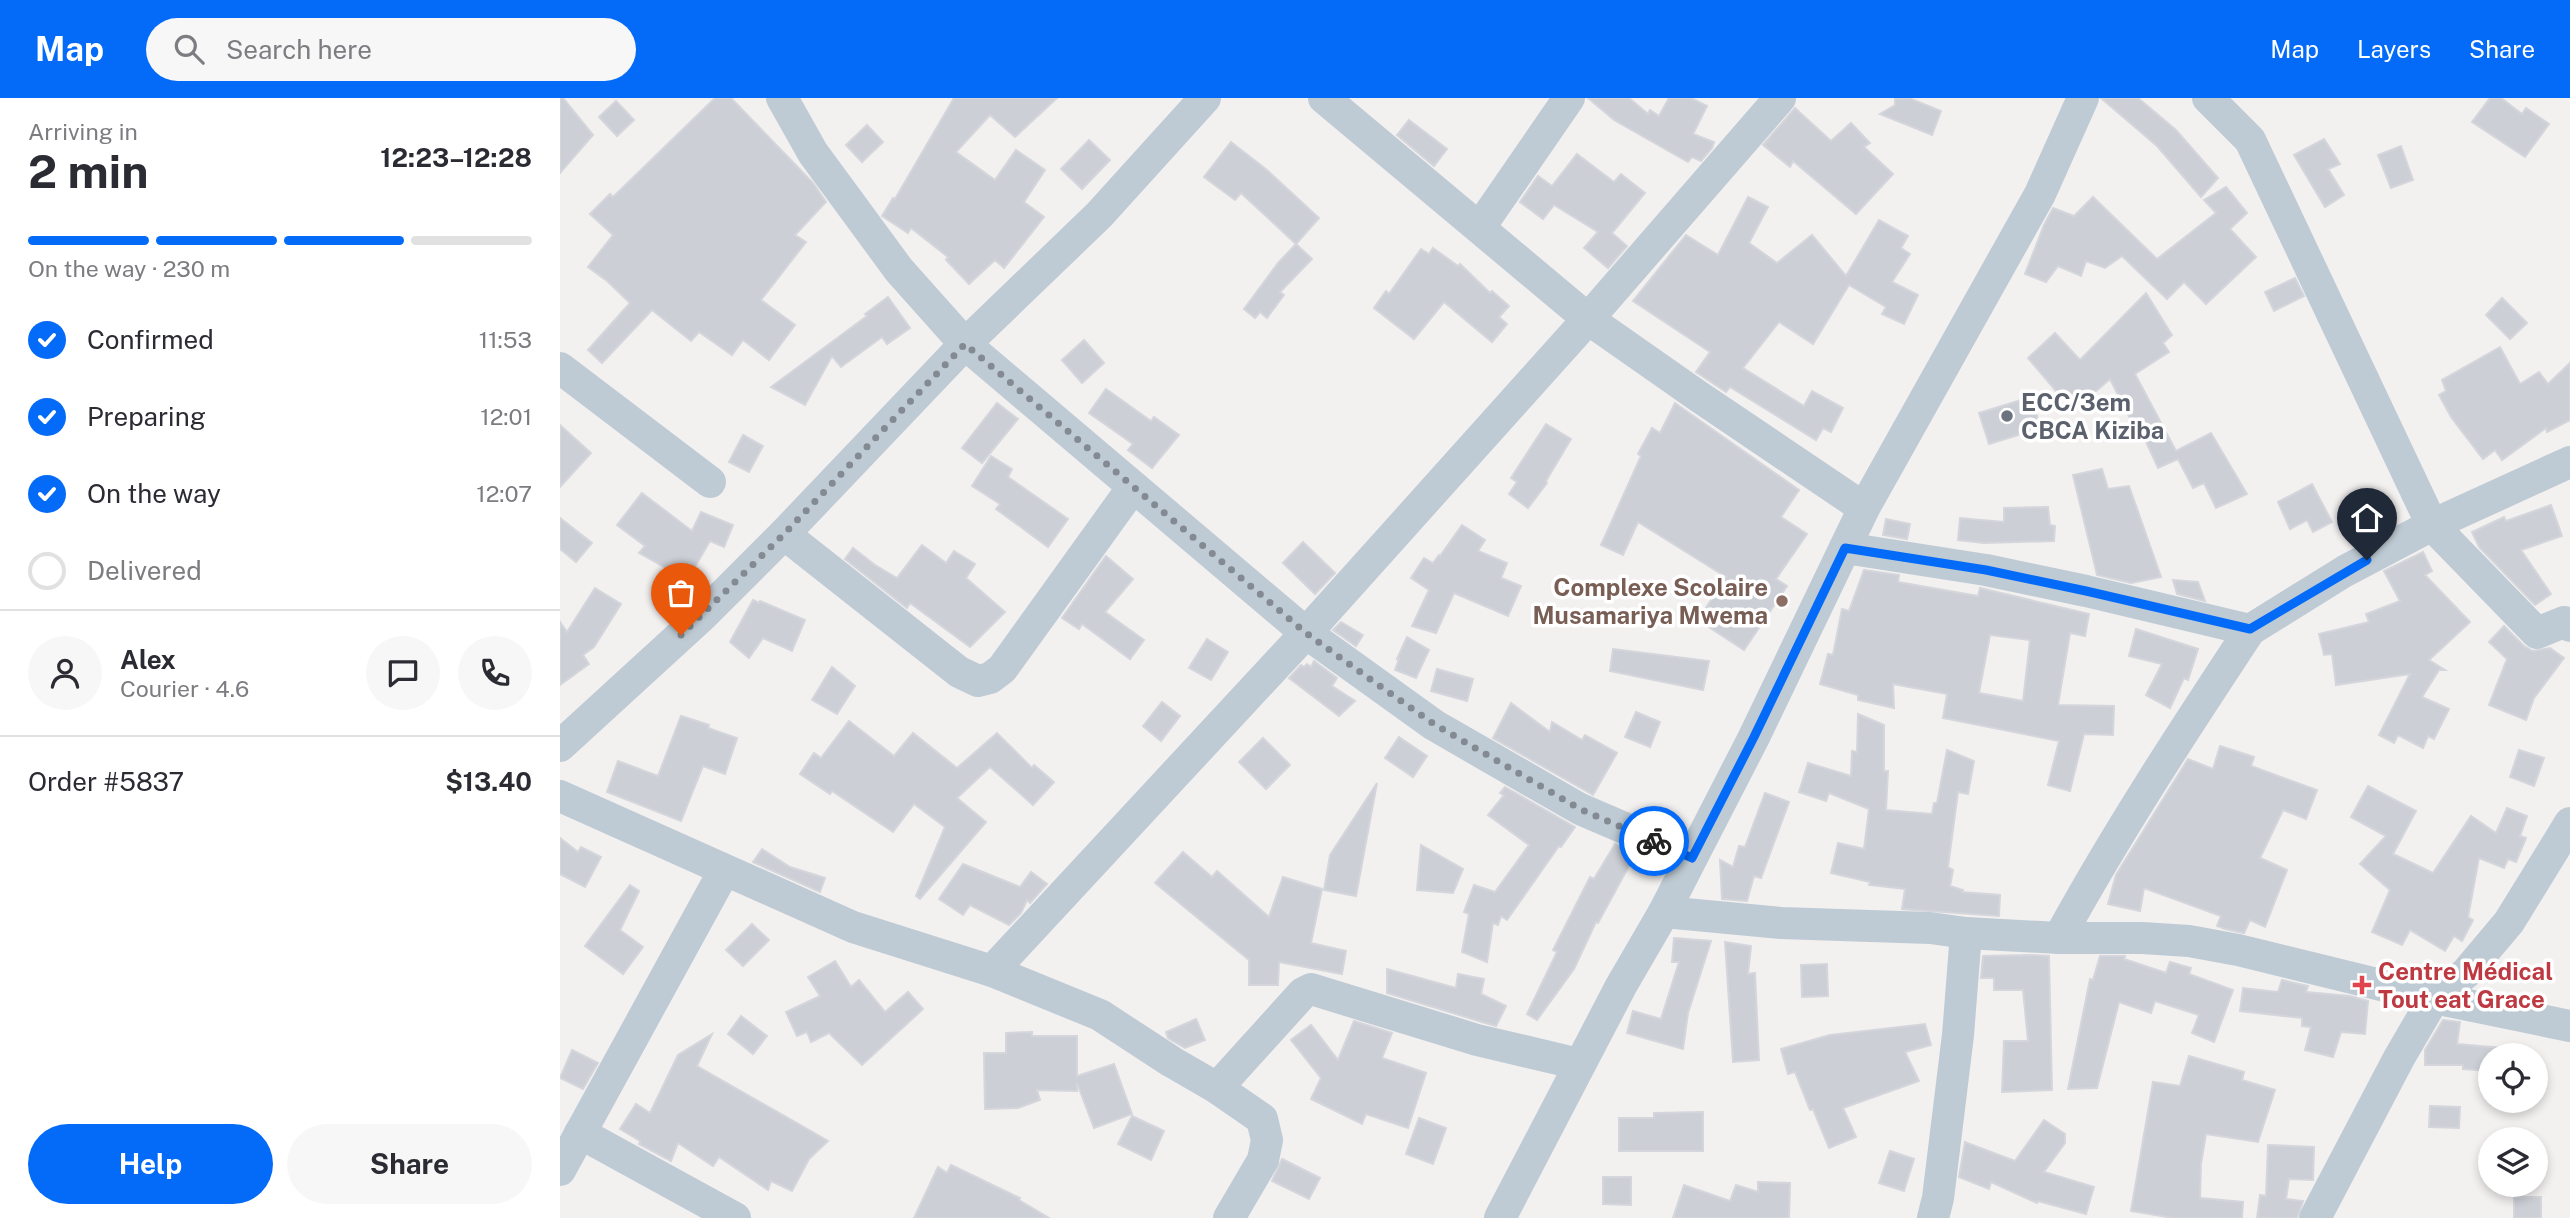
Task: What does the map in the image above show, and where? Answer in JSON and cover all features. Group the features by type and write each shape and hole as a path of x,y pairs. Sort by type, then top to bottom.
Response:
{"street":[{"path":"782,98 813,153 899,270 965,344 1306,633 1445,731 1580,809 1692,858"},
{"path":"560,746 702,616 784,534 965,344 1099,215 1205,98"},
{"path":"1324,98 1588,319 1864,508"},
{"path":"1480,227 1569,98"},
{"path":"992,971 1306,633 1588,319 1780,98"},
{"path":"1500,1218 1579,1064 1692,858 1754,737 1864,508 2040,194 2083,98"},
{"path":"2208,98 2250,139 2432,525 2538,633 2564,622 2570,626"},
{"path":"560,368 710,482"},
{"path":"2059,938 2143,796 2250,629 2345,571 2432,525 2570,462"},
{"path":"784,534 959,672 978,681 990,678 1002,669 1133,487"},
{"path":"1845,548 1986,570 2250,629"},
{"path":"560,796 853,927 992,971 1100,1015 1217,1088 1262,1119 1266,1140 1263,1160 1229,1218"},
{"path":"2315,1218 2399,1058 2434,999 2466,973 2509,922 2570,823"},
{"path":"560,1170 723,871"},
{"path":"1664,912 1781,923 1930,928 1966,933 2059,938 2142,937 2189,941 2238,950 2434,999 2570,1026"},
{"path":"1933,1218 1938,1198 1958,1035 1966,933"},
{"path":"1217,1088 1303,993 1311,989 1477,1040 1579,1064"},
{"path":"580,1133 735,1218"}],"building":[{"path":"560,98 563,98 593,135 560,173"},
{"path":"715,98 731,98 813,183 826,202 795,235 806,242 761,300 795,325 769,360 743,340 732,355 699,332 691,341 652,310 602,363 588,350 630,303 588,267 613,235 590,214 610,194 613,197"},
{"path":"954,98 1057,98 1015,137 990,115 956,152 995,180 1016,150 1045,170 1024,202 1044,217 1004,268 995,260 969,284 946,260 948,257 911,228 908,233 882,216 893,198 895,199"},
{"path":"1588,98 1629,98 1648,114 1650,110 1659,116 1669,98 1691,98 1707,106 1693,134 1714,142 1712,148 1701,161 1692,157 1688,162 1614,120"},
{"path":"1909,98 1941,111 1932,135 1880,114 1895,105 1895,99"},
{"path":"2101,98 2138,98 2176,130 2218,178 2201,197 2157,146"},
{"path":"2490,98 2501,98 2522,114 2526,108 2549,124 2525,157 2472,122"},
{"path":"616,101 634,120 617,136 599,117"},
{"path":"1795,108 1831,141 1851,123 1870,143 1864,147 1893,174 1856,214 1793,161 1790,167 1763,145"},
{"path":"1409,120 1447,149 1434,166 1397,135"},
{"path":"867,125 883,142 862,162 846,145"},
{"path":"2324,139 2340,164 2328,169 2344,195 2325,207 2294,155"},
{"path":"1089,140 1110,160 1082,189 1061,169"},
{"path":"1231,142 1267,170 1319,218 1296,244 1241,193 1235,200 1204,177"},
{"path":"2401,146 2413,180 2391,188 2378,155"},
{"path":"1577,154 1614,182 1621,174 1645,193 1612,233 1627,246 1608,268 1584,248 1598,232 1554,205 1543,219 1520,202 1538,176 1552,186"},
{"path":"2226,187 2247,213 2230,229 2256,257 2206,304 2184,282 2167,299 2122,256 2105,268 2086,261 2081,276 2058,266 2046,282 2025,274 2053,208 2074,216 2093,197 2157,259 2216,213 2204,200"},
{"path":"1748,197 1768,207 1749,243 1777,263 1812,235 1846,276 1879,220 1908,236 1901,248 1910,254 1892,282 1918,295 1904,324 1882,314 1886,307 1849,285 1813,344 1779,322 1743,368 1804,406 1812,391 1843,408 1831,432 1823,428 1816,440 1730,387 1726,392 1696,372 1710,352 1633,301 1686,235 1718,255"},
{"path":"1296,244 1312,259 1280,292 1284,295 1267,318 1260,312 1255,318 1244,309 1278,263"},
{"path":"1433,248 1458,266 1460,264 1490,293 1492,291 1509,306 1499,317 1507,324 1492,342 1444,302 1414,339 1374,308 1386,291 1389,294 1421,249 1429,254"},
{"path":"2295,278 2304,296 2274,311 2265,292"},
{"path":"2146,293 2172,335 2163,343 2169,352 2135,374 2176,451 2211,433 2247,494 2216,508 2204,483 2193,488 2178,459 2158,468 2142,433 2138,434 2110,379 2073,411 2028,358 2055,333 2080,360"},
{"path":"888,297 910,328 887,344 882,337 841,367 832,356 805,405 771,387 867,316 865,314"},
{"path":"2502,298 2527,323 2510,339 2486,315"},
{"path":"1084,340 1104,363 1082,383 1062,360"},
{"path":"2500,347 2520,384 2539,372 2548,384 2570,363 2570,420 2547,432 2546,428 2502,460 2495,450 2483,459 2451,417 2439,395 2446,391 2442,380"},
{"path":"1106,389 1151,421 1154,417 1179,435 1152,468 1128,450 1133,444 1089,413"},
{"path":"2031,397 2041,428 1989,444 1979,413"},
{"path":"997,403 1018,419 982,463 962,448"},
{"path":"1675,403 1799,490 1781,517 1807,534 1776,579 1787,586 1744,650 1698,620 1726,577 1638,522 1623,555 1601,545 1641,456 1638,454 1652,428 1660,433"},
{"path":"1546,424 1571,439 1547,483 1528,508 1509,494 1517,482 1511,478"},
{"path":"560,425 591,453 560,487"},
{"path":"743,435 763,446 749,472 729,462"},
{"path":"991,456 1012,469 1008,477 1068,519 1048,547 996,509 1000,504 972,486"},
{"path":"2102,469 2108,489 2129,486 2161,577 2131,583 2097,575 2073,475"},
{"path":"2312,484 2332,522 2313,532 2307,520 2290,529 2278,502"},
{"path":"642,493 692,531 701,512 733,525 724,547 710,541 685,584 673,577 675,573 639,553 645,546 617,525"},
{"path":"2551,505 2562,536 2521,550 2551,594 2535,605 2479,547 2472,532 2504,517 2506,521"},
{"path":"2048,507 2050,525 2055,526 2054,541 1984,543 1958,540 1960,518 2004,522 2004,508"},
{"path":"560,518 592,543 576,562 560,549"},
{"path":"1886,519 1910,524 1907,539 1883,535"},
{"path":"1462,525 1485,540 1478,551 1507,563 1501,578 1521,586 1508,616 1454,593 1436,633 1412,626 1429,590 1411,578 1424,558 1433,563 1440,556"},
{"path":"1303,542 1335,573 1315,594 1283,563"},
{"path":"922,545 946,563 954,551 975,564 966,578 1005,612 970,647 910,603 907,608 845,559 853,548 897,578"},
{"path":"2423,552 2432,571 2425,575 2470,622 2429,660 2445,670 2439,670 2422,697 2449,709 2434,739 2428,736 2423,748 2398,735 2394,743 2379,735 2410,674 2336,685 2332,654 2324,655 2319,634 2369,622 2366,614 2400,601 2384,571"},
{"path":"1106,556 1133,579 1105,612 1144,640 1130,659 1082,624 1079,629 1062,618"},
{"path":"1864,570 1899,575 1898,582 1978,596 1980,588 2089,614 2085,636 2070,633 2058,705 2114,706 2113,735 2084,734 2070,791 2048,785 2059,741 1943,718 1947,694 1893,684 1894,708 1858,700 1858,695 1820,684 1828,654 1833,655 1842,609 1849,611","holes":["1990,635 2030,640 2023,701 1979,693"]},
{"path":"2173,580 2198,582 2205,601 2177,594"},
{"path":"595,588 621,604 594,647 583,655 589,664 560,685 560,622 567,632"},
{"path":"753,600 805,620 792,651 763,638 749,658 730,642"},
{"path":"1341,622 1363,635 1356,646 1333,630"},
{"path":"2504,626 2533,651 2550,648 2564,658 2534,698 2526,720 2489,705 2507,659 2489,642"},
{"path":"2136,629 2198,649 2188,680 2184,678 2170,708 2146,695 2162,664 2129,656"},
{"path":"1407,637 1429,650 1416,678 1395,670"},
{"path":"1207,639 1228,652 1211,680 1189,668"},
{"path":"1613,649 1709,661 1703,690 1610,671"},
{"path":"1314,661 1337,678 1332,686 1355,701 1339,716 1289,678 1301,665 1304,667 1307,664 1311,667"},
{"path":"832,667 855,686 837,714 812,700"},
{"path":"1437,669 1473,679 1467,701 1431,691"},
{"path":"1162,702 1180,716 1161,741 1143,726"},
{"path":"1511,703 1550,732 1552,722 1582,740 1585,735 1617,753 1593,795 1493,738"},
{"path":"1636,712 1660,722 1650,747 1625,737"},
{"path":"1858,714 1884,725 1884,771 1888,771 1886,810 1932,814 1934,803 1937,803 1947,750 1974,761 1968,794 1958,792 1948,867 1953,870 1950,886 1963,890 1962,892 2000,895 1999,916 1902,909 1905,889 1869,885 1870,882 1831,873 1838,843 1864,849 1869,809 1829,793 1826,801 1799,792 1808,763 1851,776 1852,751 1857,752"},
{"path":"681,716 737,738 725,774 703,766 681,821 607,792 618,761 658,776"},
{"path":"849,721 894,756 913,733 957,768 997,733 1032,768 1034,765 1054,782 1033,805 990,767 957,798 986,822 920,899 916,896 945,827 914,804 893,832 832,791 830,794 800,774 814,753 821,758"},
{"path":"1399,737 1427,756 1413,777 1385,758"},
{"path":"1263,738 1290,765 1266,789 1239,762"},
{"path":"2220,746 2254,757 2251,766 2317,790 2306,819 2283,810 2260,858 2287,870 2265,927 2250,920 2244,933 2225,929 2217,926 2221,916 2144,888 2140,911 2108,904 2116,875 2188,759 2213,769"},
{"path":"2519,750 2544,758 2534,786 2510,777"},
{"path":"1377,783 1356,896 1324,890 1330,855"},
{"path":"2368,786 2416,811 2393,854 2433,873 2471,816 2496,833 2507,808 2527,816 2520,836 2526,838 2516,862 2508,859 2504,868 2479,858 2468,917 2473,920 2462,941 2454,936 2445,951 2410,930 2402,945 2372,932 2390,890 2360,864 2386,836 2351,817"},
{"path":"1505,787 1575,827 1507,920 1501,916 1498,925 1493,923 1487,962 1462,952 1469,914 1464,912 1474,885 1495,892 1529,845 1488,815 1504,795 1500,793"},
{"path":"1765,793 1789,802 1761,878 1754,876 1747,901 1722,899 1720,860 1733,867 1739,846 1745,847"},
{"path":"560,838 578,852 581,847 601,857 585,887 560,874"},
{"path":"1615,844 1635,855 1598,923 1596,922 1574,969 1537,1020 1527,1014 1557,952 1553,950 1590,877 1594,879"},
{"path":"1421,845 1463,869 1453,893 1417,890"},
{"path":"762,849 790,867 825,878 820,892 753,862"},
{"path":"1183,852 1212,877 1217,871 1269,917 1283,877 1322,889 1311,943 1346,951 1342,974 1279,962 1278,985 1249,985 1249,960 1155,883"},
{"path":"963,864 1020,887 1031,872 1047,884 1030,903 1027,900 1021,913 1009,925 970,905 963,915 939,899"},
{"path":"630,885 639,891 620,930 643,947 623,974 585,946"},
{"path":"752,924 769,940 743,966 726,950"},
{"path":"1674,938 1711,941 1688,1013 1683,1049 1627,1033 1633,1011 1661,1019 1679,962 1672,962"},
{"path":"1725,942 1751,946 1748,974 1755,973 1759,1060 1733,1062"},
{"path":"1983,956 2049,956 2052,1090 2002,1092 2004,1041 2028,1041 2023,990 1994,990 1994,978 1981,978"},
{"path":"2100,956 2125,956 2124,959 2166,973 2170,962 2191,968 2189,974 2233,990 2214,1042 2192,1033 2199,1015 2155,1001 2151,1013 2119,1002 2097,1088 2068,1089 2090,979 2093,980"},
{"path":"835,961 851,987 859,980 885,1012 908,992 923,1009 862,1065 829,1033 811,1042 807,1032 797,1036 786,1012 820,996 808,977"},
{"path":"1827,964 1828,996 1802,997 1801,965"},
{"path":"1387,969 1456,988 1458,974 1484,979 1481,994 1506,1006 1496,1026 1387,993"},
{"path":"2282,980 2308,986 2306,992 2350,996 2368,1001 2365,1034 2341,1032 2333,1057 2305,1050 2311,1027 2302,1026 2302,1018 2240,1011 2243,988 2278,992"},
{"path":"741,1016 767,1036 753,1054 728,1034"},
{"path":"1196,1019 1205,1040 1185,1048 1168,1038 1166,1032"},
{"path":"2443,1020 2460,1022 2457,1044 2478,1046 2478,1070 2463,1069 2463,1065 2425,1065 2425,1050"},
{"path":"1354,1021 1392,1033 1382,1058 1426,1073 1408,1128 1366,1114 1362,1124 1311,1099 1321,1078 1291,1040 1311,1025 1338,1060"},
{"path":"1925,1024 1931,1045 1905,1052 1919,1081 1843,1108 1856,1137 1829,1148 1795,1072 1788,1074 1781,1049 1830,1035"},
{"path":"1032,1032 1032,1036 1077,1036 1077,1076 1114,1064 1132,1114 1094,1128 1077,1083 1077,1091 1037,1090 1040,1100 1018,1108 985,1109 984,1053 1006,1053 1006,1033"},
{"path":"712,1034 697,1066 828,1141 809,1159 792,1191 771,1181 768,1190 719,1157 713,1166 678,1143 671,1161 639,1144 640,1141 620,1129 636,1104 650,1113 678,1055"},
{"path":"572,1050 598,1063 583,1089 560,1078"},
{"path":"2189,1056 2244,1072 2242,1080 2275,1090 2258,1142 2206,1134 2201,1164 2200,1198 2243,1202 2242,1218 2173,1218 2131,1211 2153,1082 2180,1086"},
{"path":"2430,1106 2460,1107 2459,1128 2429,1127"},
{"path":"1703,1112 1703,1151 1619,1151 1619,1118 1654,1118 1654,1113"},
{"path":"1132,1116 1164,1131 1151,1160 1118,1144"},
{"path":"1419,1118 1446,1128 1433,1164 1406,1154"},
{"path":"2044,1120 2065,1134 2065,1143 2044,1172 2094,1187 2086,1214 2038,1201 2037,1203 1991,1182 1989,1189 1959,1177 1965,1142 2015,1161"},
{"path":"2268,1145 2314,1147 2313,1180 2289,1179 2286,1199 2303,1201 2297,1218 2257,1218 2260,1195 2266,1196"},
{"path":"1890,1151 1914,1159 1904,1191 1879,1183"},
{"path":"1282,1159 1320,1178 1309,1199 1272,1181"},
{"path":"951,1165 1020,1198 1019,1200 1049,1218 914,1218 938,1167 947,1173"},
{"path":"1603,1177 1631,1177 1631,1205 1603,1204"},
{"path":"1758,1182 1790,1183 1789,1218 1673,1218 1684,1185 1730,1201 1736,1185 1758,1192"},
{"path":"2514,1197 2541,1197 2541,1218 2514,1218"}],"way so far":[{"path":"681,635 784,534 965,344 1306,633 1434,724 1580,809 1654,841"}],"place":[{"name":"ECC/3em CBCA Kiziba","path":"2007,416"},
{"name":"Complexe Scolaire Musamariya Mwema","path":"1782,601"},
{"name":"Centre Médical Tout eat Grace","path":"2362,985"}],"route":[{"path":"1654,841 1692,858 1845,548 1986,570 2250,629 2367,560"}]}
